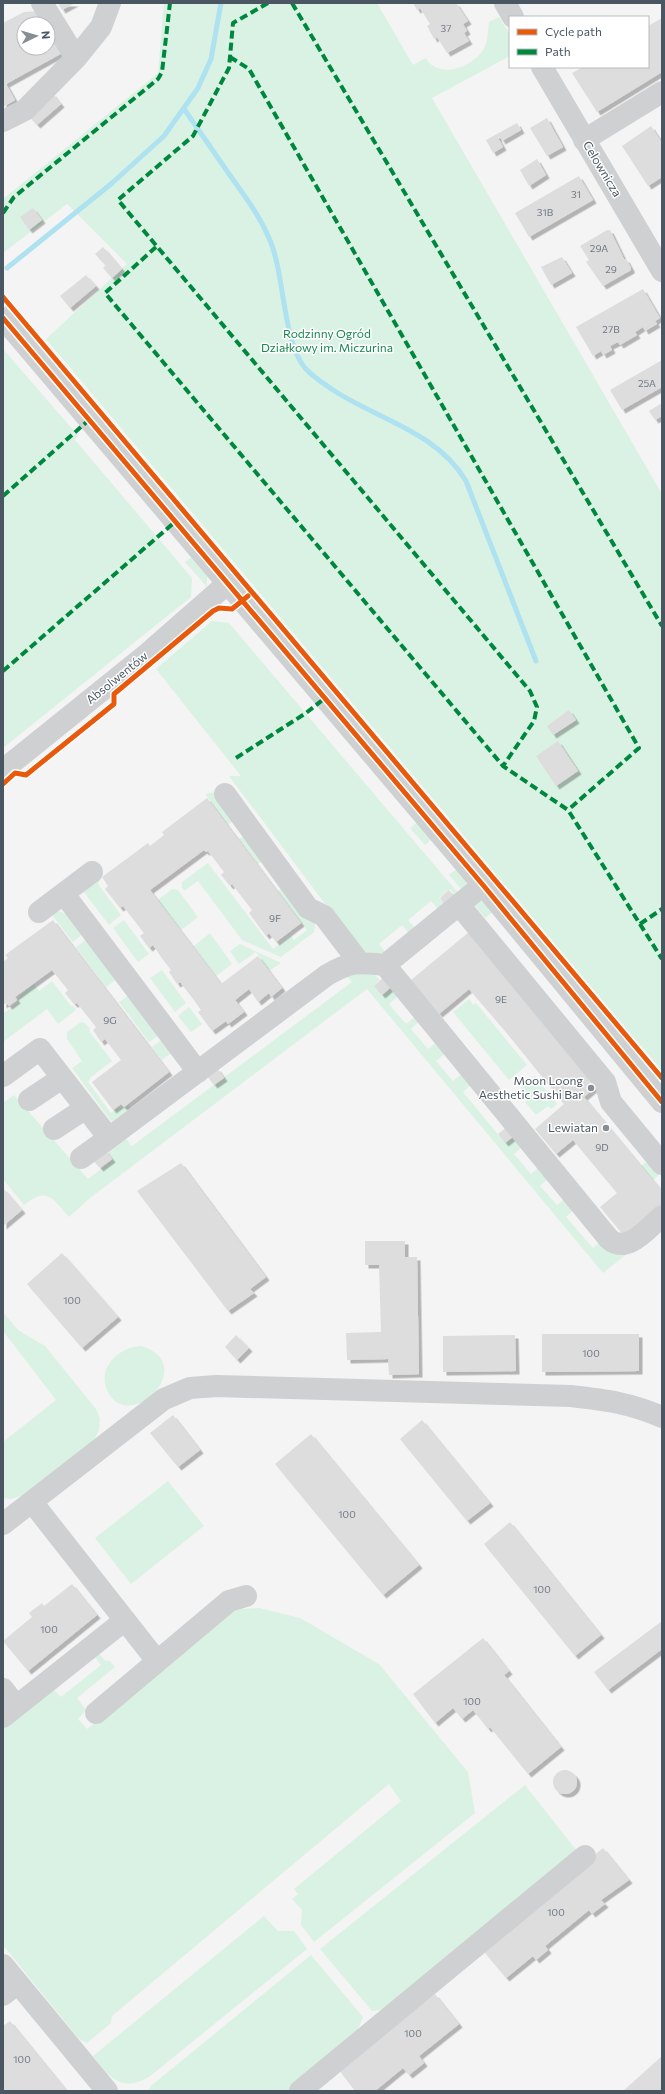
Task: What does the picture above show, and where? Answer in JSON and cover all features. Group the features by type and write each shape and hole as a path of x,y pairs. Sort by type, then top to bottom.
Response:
{"street":[{"path":"42,3 76,58"},
{"path":"3,121 25,110 76,58 101,27 110,3"},
{"path":"505,3 512,16"},
{"name":"Celownicza","path":"543,68 662,271"},
{"path":"584,140 662,92"},
{"path":"3,318 483,885 662,1102"},
{"name":"Absolwentów","path":"3,770 147,654 228,583"},
{"path":"225,794 308,908 324,916 359,962"},
{"path":"39,912 92,872"},
{"path":"385,965 460,906 483,885"},
{"path":"64,894 198,1072"},
{"path":"460,906 605,1082 611,1102 662,1164"},
{"path":"82,1158 327,975 344,965 359,962 385,965 615,1245 624,1245 631,1242 662,1216"},
{"path":"3,1076 40,1049 109,1138"},
{"path":"29,1100 62,1078"},
{"path":"54,1129 86,1108"},
{"path":"3,1524 164,1399 190,1388 216,1386 571,1396 612,1400 642,1408 662,1417"},
{"path":"32,1502 157,1661"},
{"path":"96,1713 228,1601 246,1596"},
{"path":"3,1689 10,1711 125,1620"},
{"path":"300,2091 585,1856"},
{"path":"3,1965 11,1989 106,2091"}],"green space":[{"name":"Rodzinny Ogród Działkowy im. Miczurina","path":"164,3 377,3 413,65 426,58 428,62 439,69 447,70 455,69 471,62 483,51 488,36 489,22 499,17 509,33 509,57 432,98 662,494 662,1071 46,339 127,264 67,204 3,253 3,199 158,73"},
{"path":"3,349 75,432 78,436 75,440 192,578 191,597 3,748"},
{"path":"194,555 207,571 207,587 185,562"},
{"path":"212,621 229,623 459,894 457,898 450,889 439,898 447,907 441,912 431,901 408,920 418,932 412,937 402,925 379,944 386,953 371,954 359,949 229,776 241,776 156,669"},
{"path":"215,792 236,819 228,825 205,794"},
{"path":"419,821 433,838 425,845 410,828"},
{"path":"247,834 265,859 258,864 239,839"},
{"path":"208,863 273,949 291,936 294,940 307,930 278,891 286,885 315,925 314,932 281,957 242,940 198,881 184,891 182,887 182,882"},
{"path":"458,868 467,882 464,892 449,875"},
{"path":"98,873 101,878 98,884 121,915 109,925 80,887"},
{"path":"172,889 178,890 198,917 181,930 158,900"},
{"path":"481,901 489,904 494,911 485,918 473,903"},
{"path":"56,910 68,915 83,934 73,942 49,911"},
{"path":"124,920 149,954 138,962 113,928"},
{"path":"210,933 232,964 216,976 194,946"},
{"path":"87,939 117,979 106,987 76,947"},
{"path":"240,944 281,963 269,971 256,952 239,964 230,951"},
{"path":"162,970 186,1003 175,1012 150,978"},
{"path":"352,972 374,974 380,980 374,986 382,995 392,987 399,995 389,1004 406,1024 417,1015 421,1020 411,1029 428,1049 438,1041 447,1052 436,1061 453,1081 464,1072 473,1083 463,1092 505,1143 516,1135 524,1145 514,1154 531,1174 541,1165 550,1177 540,1186 557,1205 567,1197 576,1208 566,1217 593,1248 603,1240 632,1250 603,1273 367,989 90,1198 69,1217 54,1200 44,1195 32,1199 24,1205 3,1179 3,1103 14,1095 88,1179 113,1160 105,1149 124,1136 132,1146 352,982 347,976"},
{"path":"52,981 71,1006 73,1006 76,1010 58,1024 47,1009 3,1042 3,1014 18,1002 18,997 34,984 39,991"},
{"path":"129,995 159,1035 149,1042 119,1002"},
{"path":"469,999 473,1005 476,1003 527,1065 509,1080 453,1012"},
{"path":"189,1007 202,1024 191,1032 178,1016"},
{"path":"81,1022 85,1023 90,1029 89,1031 112,1061 91,1077 88,1082 111,1113 119,1107 124,1108 128,1105 131,1108 114,1121 111,1121 72,1068 82,1061 67,1039 67,1032"},
{"path":"161,1040 171,1053 162,1060 152,1047"},
{"path":"535,1076 557,1104 551,1109 548,1106 536,1115 525,1102 530,1098 521,1088"},
{"path":"647,1161 659,1175 653,1180 641,1166"},
{"path":"3,1312 18,1330 45,1346 96,1409 100,1419 99,1430 94,1440 23,1495 11,1499 3,1498 3,1442 56,1400 3,1331"},
{"path":"141,1346 157,1354 164,1366 163,1378 157,1390 147,1399 134,1405 122,1405 111,1397 106,1388 106,1371 110,1363 123,1351 132,1347"},
{"path":"168,1481 204,1526 131,1584 95,1538"},
{"path":"259,1608 300,1618 379,1664 468,1772 475,1813 314,1942 301,1925 302,1910 292,1899 298,1894 294,1889 401,1801 389,1784 112,2016 111,2023 87,2043 79,2039 3,1945 3,1727 53,1689 61,1697 101,1665 94,1656 97,1651 105,1661 110,1661 115,1667 77,1698 86,1710 78,1719 87,1729 230,1612 240,1609"},
{"path":"525,1785 581,1856 393,2008 372,2011 320,1949"},
{"path":"264,1916 278,1931 294,1931 307,1949 149,2077 139,2082 123,2083 111,2076 93,2056"},
{"path":"311,1955 363,2017 355,2037 292,2091 147,2091 152,2085"}],"building":[{"path":"58,3 75,3 62,10"},
{"path":"413,3 456,3 468,21 463,24 467,31 464,33 469,41 447,53 437,37 434,39 427,26 430,24 420,8 417,10"},
{"path":"43,11 46,16 16,16 24,12"},
{"path":"16,16 16,56 56,56 56,36 64,52 6,84 15,100 3,107 3,23"},
{"path":"662,18 662,72 597,112 572,73 581,68 649,68 649,25"},
{"path":"52,93 61,104 37,125 27,114"},
{"path":"547,118 563,147 547,156 530,128"},
{"path":"517,123 521,130 502,141 500,137 498,138 503,147 493,153 486,140"},
{"path":"651,126 662,143 662,177 648,186 622,146"},
{"path":"537,159 546,175 529,186 520,170"},
{"path":"579,176 593,200 529,237 515,213"},
{"path":"33,208 42,220 29,230 20,217"},
{"path":"607,230 610,230 631,270 603,286 586,262 589,260 580,246"},
{"path":"103,247 122,269 112,278 103,268 106,265 95,254"},
{"path":"562,257 572,273 551,285 541,267"},
{"path":"86,275 96,286 70,308 60,296"},
{"path":"643,289 660,318 655,321 657,324 645,331 643,327 635,332 637,335 620,345 618,342 610,346 612,350 603,355 601,351 593,356 576,327"},
{"path":"662,360 662,387 622,410 610,390"},
{"path":"662,403 662,416 655,420 649,411"},
{"path":"569,710 576,720 553,735 547,726"},
{"path":"558,741 578,771 556,786 536,756"},
{"path":"207,798 301,923 276,942 269,933 266,936 249,913 252,910 232,884 230,886 221,875 224,872 208,851 206,852 204,850 150,890 221,984 258,956 282,988 271,997 269,993 258,1002 249,989 235,1000 244,1012 228,1024 226,1021 212,1031 198,1012 201,1010 180,982 177,984 169,972 171,970 153,945 149,948 140,936 144,933 123,906 120,908 105,889 108,886 102,877 148,843 150,846 164,835 162,832"},
{"path":"449,890 454,896 444,904 440,898"},
{"path":"53,920 169,1072 124,1107 121,1104 113,1110 92,1082 121,1060 105,1039 101,1042 93,1030 96,1027 77,1003 74,1004 65,993 68,990 52,970 15,997 17,1000 9,1006 6,1003 3,1005 3,962 8,958 5,955"},
{"path":"469,932 597,1086 584,1097 662,1191 662,1208 626,1238 600,1207 617,1193 573,1140 556,1154 535,1129 564,1104 506,1032 469,989 439,1014 411,980"},
{"path":"383,978 391,987 382,995 374,986"},
{"path":"217,1068 224,1078 214,1085 207,1076"},
{"path":"507,1127 514,1136 505,1143 498,1134"},
{"path":"105,1150 112,1159 100,1168 92,1159"},
{"path":"181,1163 266,1277 250,1289 254,1293 228,1311 137,1191"},
{"path":"3,1188 22,1210 3,1226"},
{"path":"365,1241 405,1241 405,1257 417,1257 419,1374 389,1375 388,1359 347,1360 346,1333 381,1332 379,1265 365,1265"},
{"path":"62,1253 118,1317 82,1348 27,1284"},
{"path":"542,1334 639,1334 639,1371 542,1372"},
{"path":"236,1335 249,1348 237,1360 225,1347"},
{"path":"515,1335 516,1371 443,1372 443,1336"},
{"path":"173,1415 200,1450 178,1467 150,1433"},
{"path":"422,1420 490,1503 467,1521 400,1439"},
{"path":"311,1434 419,1565 383,1595 275,1464"},
{"path":"510,1522 601,1635 575,1656 484,1544"},
{"path":"72,1584 97,1615 28,1671 3,1641 32,1617 29,1613 42,1603 44,1606"},
{"path":"662,1621 662,1649 608,1690 594,1672"},
{"path":"483,1638 509,1671 504,1675 561,1747 528,1774 490,1727 488,1729 473,1710 462,1719 453,1708 435,1723 413,1694"},
{"path":"560,1770 570,1770 577,1777 577,1787 570,1794 560,1794 553,1787 553,1777"},
{"path":"603,1848 629,1880 601,1900 605,1904 592,1914 589,1910 545,1946 548,1950 536,1960 533,1956 506,1978 481,1948"},
{"path":"435,1994 459,2024 419,2056 424,2063 409,2075 403,2068 375,2091 355,2091 339,2070"},
{"path":"10,2021 67,2091 3,2091 3,2026"},
{"path":"662,2056 662,2088 658,2091 623,2091"}],"waterway":[{"path":"7,268 111,184 164,136 198,88 211,59 221,3"},
{"path":"184,109 248,201 269,238 278,269 292,341 305,368 333,390 351,401 406,428 439,450 454,464 466,481 536,661"}],"marked path":[{"path":"3,213 14,197 158,79 162,72 170,3"},
{"path":"268,3 233,23 229,68 193,136 118,200 530,691 537,707 534,721 503,766"},
{"path":"292,3 662,626"},
{"path":"230,57 249,69 639,748 568,810"},
{"path":"156,247 105,293 503,766 568,810 662,959"},
{"path":"3,496 90,419"},
{"path":"3,671 176,521"},
{"path":"236,758 306,713 325,698"},
{"path":"640,924 662,909"}],"cycle path":[{"path":"3,297 662,1078"},
{"path":"3,318 483,885 662,1102"},
{"path":"3,784 15,773 26,775 114,704 114,694 213,611 219,608 232,609 248,596"}],"place":[{"name":"Moon Loong Aesthetic Sushi Bar","path":"591,1088"},
{"name":"Lewiatan","path":"606,1128"}]}
